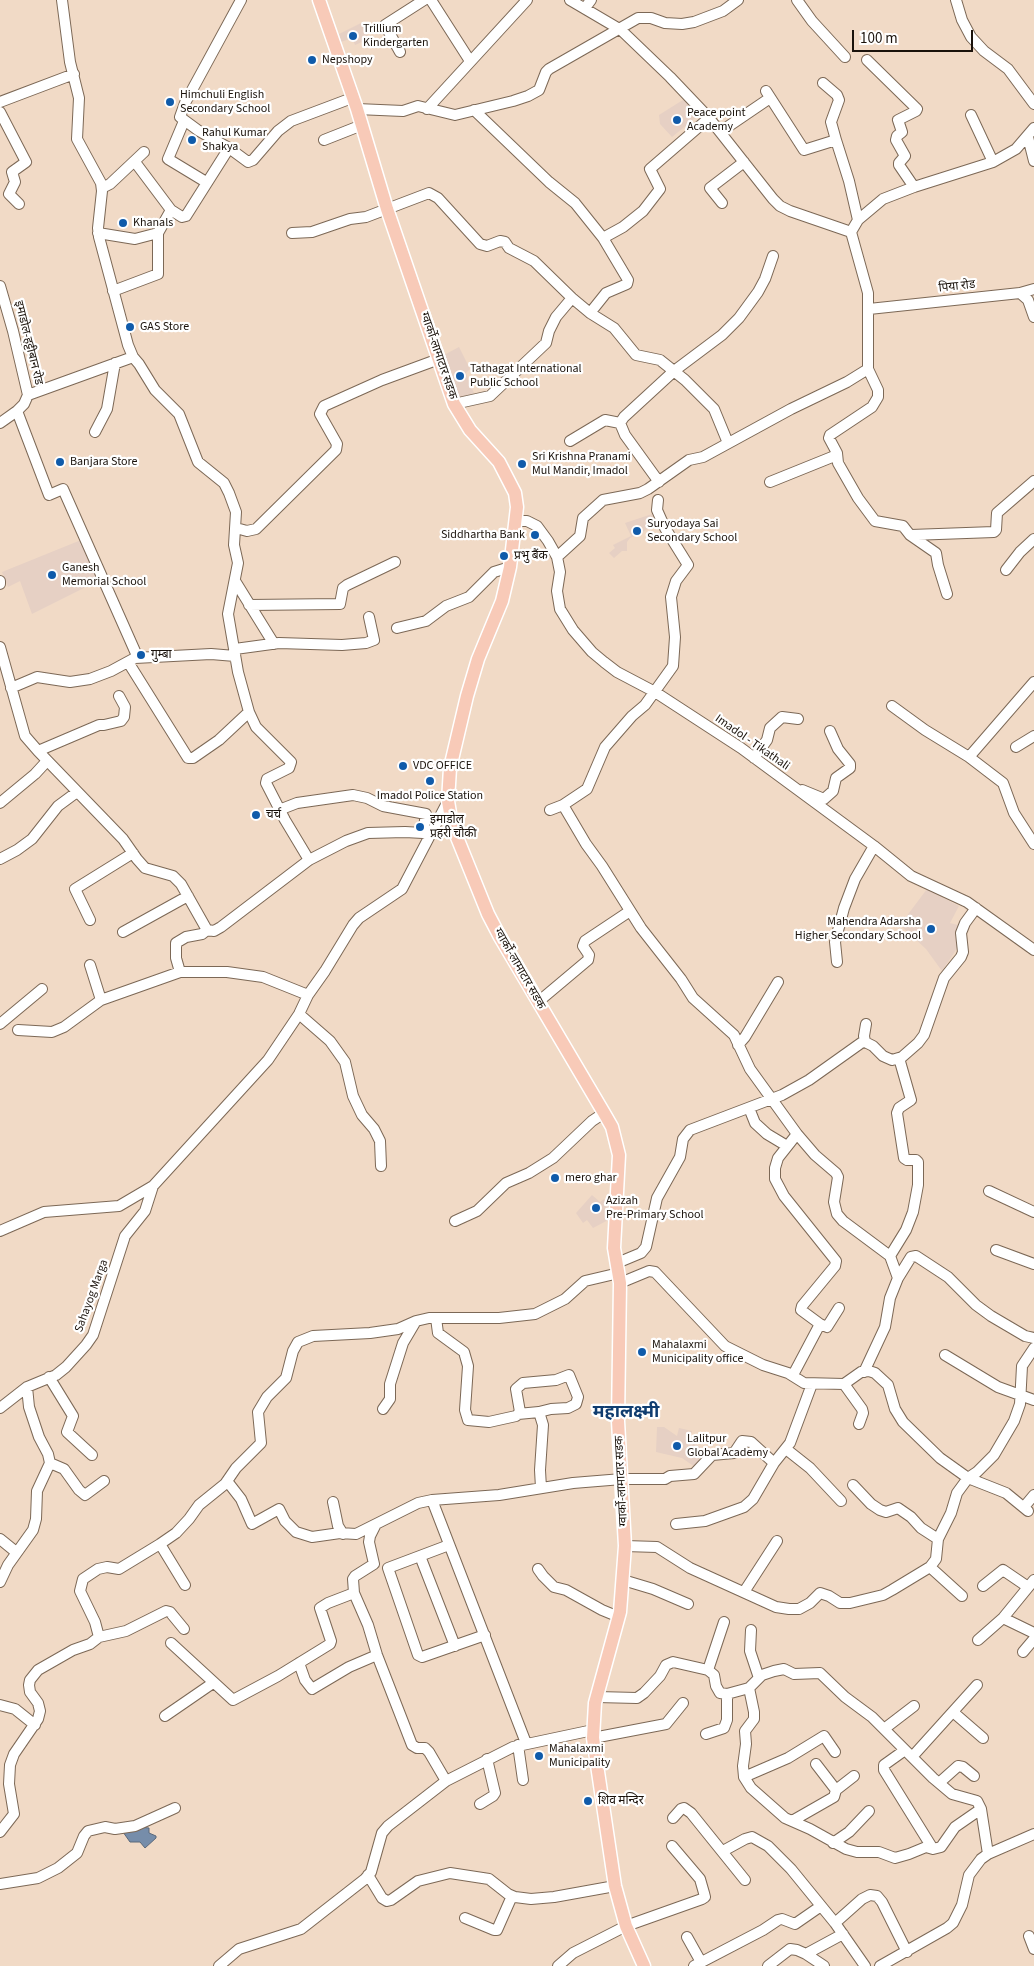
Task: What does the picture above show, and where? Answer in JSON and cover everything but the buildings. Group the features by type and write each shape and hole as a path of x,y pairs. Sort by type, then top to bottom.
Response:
{"main road":[{"name":"ग्वार्को-लामाटार सडक","path":"319,0 355,103 387,209 454,404 470,430 499,462 515,494 517,507 510,567 502,600 478,659 467,696 450,768 448,801 452,825 488,914 612,1127 620,1155 614,1248 619,1273 618,1421 625,1546 619,1617 597,1697 594,1734 614,1886 626,1926 644,1966"}],"street":[{"path":"62,0 70,62 79,98 77,138 102,188 98,233 113,291 133,357 140,364 156,390 179,414 198,462 228,488 236,512 234,545 238,564 228,614 235,653 249,712 256,727 290,762 288,768 266,781 279,810 309,860"},
{"path":"241,0 180,115 184,121 250,162 278,131 290,122 355,103 403,111 418,106 455,114 528,96 539,90 549,69 640,18 682,24 694,22 723,11 738,0"},
{"path":"400,52 385,25 424,0"},
{"path":"431,0 470,61"},
{"path":"427,109 527,0"},
{"path":"570,0 588,4 621,30 670,77 720,132 780,206 851,232"},
{"path":"797,0 812,21 845,57"},
{"path":"956,0 962,20 971,36 984,51 1008,69 1034,104"},
{"path":"867,60 917,109 898,120 902,132 897,136 896,140 905,156 899,165 914,187"},
{"path":"0,102 74,74"},
{"path":"823,83 839,100 831,122 849,181 858,220"},
{"path":"720,132 768,95 804,150 836,140"},
{"path":"474,110 549,182 575,203 603,238 628,282 606,293 590,313"},
{"path":"0,112 26,162 12,172 15,182 9,194 19,204"},
{"path":"971,115 993,162"},
{"path":"603,238 622,227 643,210 654,198 660,190 650,169 708,118"},
{"path":"184,121 168,159 206,182"},
{"path":"324,140 362,125"},
{"path":"947,594 936,552 910,535 903,526 875,521 842,474 830,438 830,435 872,407 878,397 878,390 868,369 868,293 851,232 858,220 883,199 993,162 1016,149 1034,128"},
{"path":"1028,137 1034,161"},
{"path":"135,162 171,210 179,216 186,216 229,148"},
{"path":"102,188 110,184 144,152"},
{"path":"722,203 710,188 744,162"},
{"path":"292,233 312,232 366,217 429,193 438,198 472,238 480,244 487,246 500,240 505,242 509,248 534,261 572,298 590,313 614,328 636,355 660,360 685,380 714,409 728,444"},
{"path":"113,291 158,274 158,233 171,210"},
{"path":"98,233 135,239 158,233"},
{"path":"620,423 624,417 674,371 722,335 748,308 765,279 773,256"},
{"name":"इमाडोल-हट्टीबान रोड","path":"0,286 28,394 24,404 17,412 0,423"},
{"name":"पिया रोड","path":"869,309 1027,297 1034,288"},
{"path":"1027,297 1034,317"},
{"path":"454,404 490,396 546,343 549,331 556,317 572,298"},
{"path":"28,394 133,357"},
{"path":"236,528 247,531 256,529 336,450 337,444 320,414 324,406 382,380 439,359"},
{"path":"95,432 107,409 115,363"},
{"path":"557,557 580,536 583,518 594,506 603,500 640,493 689,460 703,457 868,369"},
{"path":"17,412 49,495 63,489 133,660 188,758 193,758 219,740 249,712"},
{"path":"570,441 605,420 620,423"},
{"path":"620,423 625,436 659,482"},
{"path":"770,482 837,455"},
{"path":"910,535 994,532 996,530 997,513 1034,481"},
{"path":"550,810 563,805 589,786 605,747 655,692 673,666 675,637 671,597 676,581 688,565 665,528 657,510 658,500"},
{"name":"Imadol - Tikathali","path":"516,521 527,521 537,526 557,557 560,572 557,591 560,609 566,620 592,652 604,662 617,672 655,692 754,758 874,846 911,876 962,899 1034,950"},
{"path":"1006,570 1020,552 1034,539"},
{"path":"249,605 340,604 343,588 395,562"},
{"path":"397,628 426,621 446,606 469,596 494,572 510,567"},
{"path":"236,581 274,644"},
{"path":"11,688 37,677 70,682 90,679 133,660 235,653 274,644 342,645 366,643 374,640 369,617"},
{"path":"0,647 25,736 124,839 145,868 173,876 181,884 207,930"},
{"path":"969,757 1034,682"},
{"path":"38,751 99,724 104,725 121,721 126,707 119,696"},
{"path":"892,706 925,730 969,757 1003,783 1014,813 1034,844"},
{"path":"754,758 767,740 770,728 782,717 798,719"},
{"path":"794,788 824,799 833,791 836,778 850,768 850,764 838,749 830,731"},
{"path":"1016,747 1034,736"},
{"path":"0,803 35,774 47,761"},
{"path":"0,860 32,839 58,806 77,792"},
{"path":"279,810 297,802 353,795 367,798 383,806 426,814 427,835"},
{"path":"0,1231 44,1212 119,1206 153,1186 268,1060 299,1014 308,995 353,925 402,889 427,835 448,801"},
{"path":"563,805 641,928 681,979 693,998 734,1035 750,1068 797,1134 815,1155 836,1173 838,1177 834,1202 837,1214 843,1221 890,1256 898,1278"},
{"path":"180,972 177,962 176,943 186,937 202,934 207,930 214,931 222,927 309,860 346,841 368,834 427,835"},
{"path":"837,962 835,942 838,929 855,879 874,846"},
{"path":"90,920 75,889 133,853"},
{"path":"123,932 188,896"},
{"path":"865,1042 878,1049 888,1059 899,1058 918,1043 924,1035 944,978 961,957 963,952 961,933 965,923 976,908"},
{"path":"538,1002 588,960 589,955 583,946 585,941 630,911"},
{"path":"90,966 102,1000"},
{"path":"18,1030 52,1032 64,1027 102,1000 119,992 180,972 227,972 263,977 308,995"},
{"path":"738,1045 745,1037 778,982"},
{"path":"0,1024 42,989"},
{"path":"299,1014 330,1041 345,1062 353,1096 362,1115 374,1129 380,1141 381,1166"},
{"path":"865,1042 866,1024"},
{"path":"619,1273 646,1247 657,1198 680,1157 683,1139 690,1130 749,1108 809,1080 865,1042"},
{"path":"890,1256 906,1230 913,1212 918,1185 918,1162 904,1158 897,1112 911,1098 899,1058"},
{"path":"749,1108 755,1123 767,1134 787,1146"},
{"path":"455,1221 477,1211 506,1183 529,1173 553,1158 592,1121 604,1113"},
{"path":"797,1134 778,1158 774,1168 775,1179 784,1196 836,1258 836,1262 801,1308 820,1324 827,1327 840,1308"},
{"name":"Sahayog Marga","path":"0,1408 27,1387 49,1378 66,1367 86,1345 93,1334 125,1236 145,1211 153,1186"},
{"path":"989,1191 1034,1212"},
{"path":"996,1250 1034,1264"},
{"path":"864,1372 886,1327 890,1298 898,1278 911,1257 916,1256 948,1277 991,1316 1025,1336 1034,1338"},
{"path":"100,1637 80,1591 83,1579 98,1569 107,1567 119,1568 160,1544 176,1533 199,1505 227,1481 236,1468 261,1443 258,1412 267,1397 286,1378 293,1351 298,1342 313,1336 370,1333 398,1328 416,1321 436,1318 499,1318 535,1314 565,1299 585,1281 619,1273 654,1272 725,1346 763,1365 793,1375 804,1382 812,1384 844,1384 864,1372 875,1373 888,1385 895,1409 903,1422 940,1458 968,1478 1001,1490 1026,1509 1034,1494"},
{"path":"436,1318 438,1332 464,1352 468,1366 465,1410 468,1420 489,1422 518,1414 568,1408 576,1404 578,1397 569,1375 556,1380 523,1383 516,1388 520,1412 518,1414"},
{"path":"383,1409 390,1399 390,1384 403,1343 416,1321"},
{"path":"793,1375 820,1324"},
{"path":"625,1546 657,1547 690,1568 776,1607 799,1609 810,1603 820,1593 840,1603 850,1603 883,1594 907,1582 930,1567 936,1559 938,1539 951,1513 958,1493 968,1478 986,1464 1007,1435 1020,1404 1022,1366 1034,1348"},
{"path":"945,1355 998,1387 1034,1400"},
{"path":"49,1378 73,1416 67,1432 92,1455"},
{"path":"676,1524 705,1521 744,1507 753,1499 774,1462 786,1449 812,1384"},
{"path":"844,1384 862,1409 863,1413 859,1424"},
{"path":"0,1582 16,1552 33,1530 36,1519 37,1492 50,1463 29,1407 27,1387"},
{"path":"540,1412 543,1425 540,1470 541,1488"},
{"path":"227,1481 244,1505 252,1524 279,1509 285,1521 296,1532 312,1537 356,1534 418,1503 432,1500 499,1495 573,1483 622,1479 665,1479 670,1476 694,1474 712,1455 734,1453 742,1441 751,1442 774,1462"},
{"path":"786,1449 810,1468 841,1502"},
{"path":"50,1463 64,1469 79,1490 85,1495 104,1482"},
{"path":"853,1485 871,1504 880,1510 886,1512 898,1508 920,1528 938,1539"},
{"path":"432,1500 448,1545 485,1635 522,1744 523,1780"},
{"path":"333,1502 338,1526 343,1534"},
{"path":"375,1526 370,1536 370,1547 374,1564 353,1578 354,1593 368,1625 377,1655 412,1745 417,1748 425,1748 430,1752 446,1781"},
{"path":"0,1539 16,1552"},
{"path":"744,1592 777,1541"},
{"path":"160,1544 184,1585"},
{"path":"448,1545 388,1567 387,1570 418,1655 422,1657 485,1635"},
{"path":"420,1556 455,1646"},
{"path":"930,1567 962,1596"},
{"path":"538,1569 554,1586 566,1590 619,1617"},
{"path":"978,1640 1003,1618 1031,1583 1003,1570 983,1586"},
{"path":"623,1580 653,1589 688,1604"},
{"path":"171,1643 233,1700 330,1643 320,1608 354,1593"},
{"path":"0,1832 14,1814 9,1784 12,1760 19,1746 35,1725 40,1711 38,1703 30,1692 30,1680 38,1670 100,1637 126,1631 166,1611 170,1612 184,1629"},
{"path":"1003,1618 1034,1633"},
{"path":"708,1670 724,1622"},
{"path":"752,1630 750,1651 759,1678"},
{"path":"1023,1652 1034,1639"},
{"path":"298,1663 305,1680 312,1689 349,1667 377,1655"},
{"path":"597,1697 637,1698 654,1682 666,1665 673,1662 708,1670 714,1675 716,1686 720,1693 727,1694 749,1688 759,1678 774,1671 784,1669 794,1674 820,1673 884,1729 952,1794 977,1801 981,1809 988,1854"},
{"path":"165,1716 213,1683"},
{"path":"933,1849 884,1770 884,1766 908,1753 953,1712 978,1685"},
{"path":"749,1688 754,1719 745,1731 744,1777 751,1788 785,1818 846,1849 858,1852 879,1852 895,1858 926,1847 933,1849 942,1847 955,1827 981,1809"},
{"path":"706,1734 724,1728 727,1720 727,1694"},
{"path":"219,1966 239,1949 301,1929 368,1875 374,1862 382,1833 388,1826 446,1781 487,1759 522,1744 666,1724 683,1703"},
{"path":"0,1705 15,1709 35,1725"},
{"path":"884,1729 914,1706"},
{"path":"953,1712 983,1738"},
{"path":"744,1777 788,1758 824,1736 835,1752"},
{"path":"480,1804 495,1793 487,1759"},
{"path":"816,1764 836,1790"},
{"path":"940,1783 958,1766 963,1767 974,1776"},
{"path":"792,1821 834,1797 836,1790 854,1776"},
{"path":"0,1884 38,1878 58,1868 77,1853 88,1831 105,1827 114,1829 135,1826 174,1808"},
{"path":"673,1818 684,1808 691,1813 745,1880"},
{"path":"833,1843 849,1832 869,1812"},
{"path":"880,1966 907,1952 953,1923 962,1906 969,1875 977,1864 988,1854 1034,1834"},
{"path":"723,1851 752,1837 768,1846 791,1869 835,1923 864,1966"},
{"path":"558,1966 573,1953 626,1926 697,1902 704,1897 700,1879 672,1846"},
{"path":"368,1875 382,1898 387,1901 418,1882 450,1874 489,1878 512,1896 531,1899 614,1886"},
{"path":"835,1923 862,1899 870,1895 876,1896 882,1902 907,1952"},
{"path":"465,1918 497,1930 512,1896"},
{"path":"687,1937 697,1964 763,1930 778,1920 782,1919 790,1924 799,1922 821,1906"},
{"path":"806,1954 843,1934"},
{"path":"1029,1936 1034,1949"},
{"path":"768,1966 790,1949 806,1954 824,1966"}],"shaded area":[{"name":"Trillium Kindergarten","path":"363,22 369,39 355,45 352,38 341,42 339,34"},
{"name":"Peace point Academy","path":"686,98 699,115 672,137 660,124 659,115"},
{"name":"Tathagat International Public School","path":"459,347 470,369 466,373 474,393 459,399 444,355"},
{"name":"Suryodaya Sai Secondary School","path":"652,514 656,525 630,538 627,542 627,551 622,551 614,558 609,553 615,548 613,545 631,536 625,523"},
{"name":"Ganesh Memorial School","path":"86,538 102,579 32,614 20,581 8,587 2,572"},
{"name":"Mahendra Adarsha Higher Secondary School","path":"927,889 959,906 950,923 958,925 955,937 958,944 942,971 926,949 900,925"},
{"name":"Azizah Pre-Primary School","path":"592,1195 600,1202 604,1199 609,1204 611,1202 612,1218 593,1228 587,1220 583,1223 576,1213"},
{"name":"Lalitpur Global Academy","path":"657,1427 664,1427 677,1436 679,1428 692,1431 689,1441 708,1451 695,1467 682,1458 656,1452"}],"water":[{"path":"139,1827 149,1828 149,1833 156,1836 145,1848 140,1842 130,1842 123,1832"}],"place":[{"name":"Trillium Kindergarten","path":"353,36"},
{"name":"Nepshopy","path":"312,60"},
{"name":"Himchuli English Secondary School","path":"170,102"},
{"name":"Peace point Academy","path":"677,120"},
{"name":"Rahul Kumar Shakya","path":"192,140"},
{"name":"Khanals","path":"123,223"},
{"name":"GAS Store","path":"130,327"},
{"name":"Tathagat International Public School","path":"460,376"},
{"name":"Banjara Store","path":"60,462"},
{"name":"Sri Krishna Pranami Mul Mandir, Imadol","path":"522,464"},
{"name":"Suryodaya Sai Secondary School","path":"637,531"},
{"name":"Siddhartha Bank","path":"535,535"},
{"name":"प्रभु बैंक","path":"504,556"},
{"name":"Ganesh Memorial School","path":"52,575"},
{"name":"गुम्बा","path":"141,655"},
{"name":"VDC OFFICE","path":"403,766"},
{"name":"Imadol Police Station","path":"430,781"},
{"name":"चर्च","path":"256,815"},
{"name":"इमाडोल प्रहरी चौकी","path":"420,827"},
{"name":"Mahendra Adarsha Higher Secondary School","path":"931,929"},
{"name":"mero ghar","path":"555,1178"},
{"name":"Azizah Pre-Primary School","path":"596,1208"},
{"name":"Mahalaxmi Municipality office","path":"642,1352"},
{"name":"Lalitpur Global Academy","path":"677,1446"},
{"name":"Mahalaxmi Municipality","path":"539,1756"},
{"name":"शिव मन्दिर","path":"588,1801"}],"district":[{"name":"महालक्ष्मी","path":"626,1413"}]}
